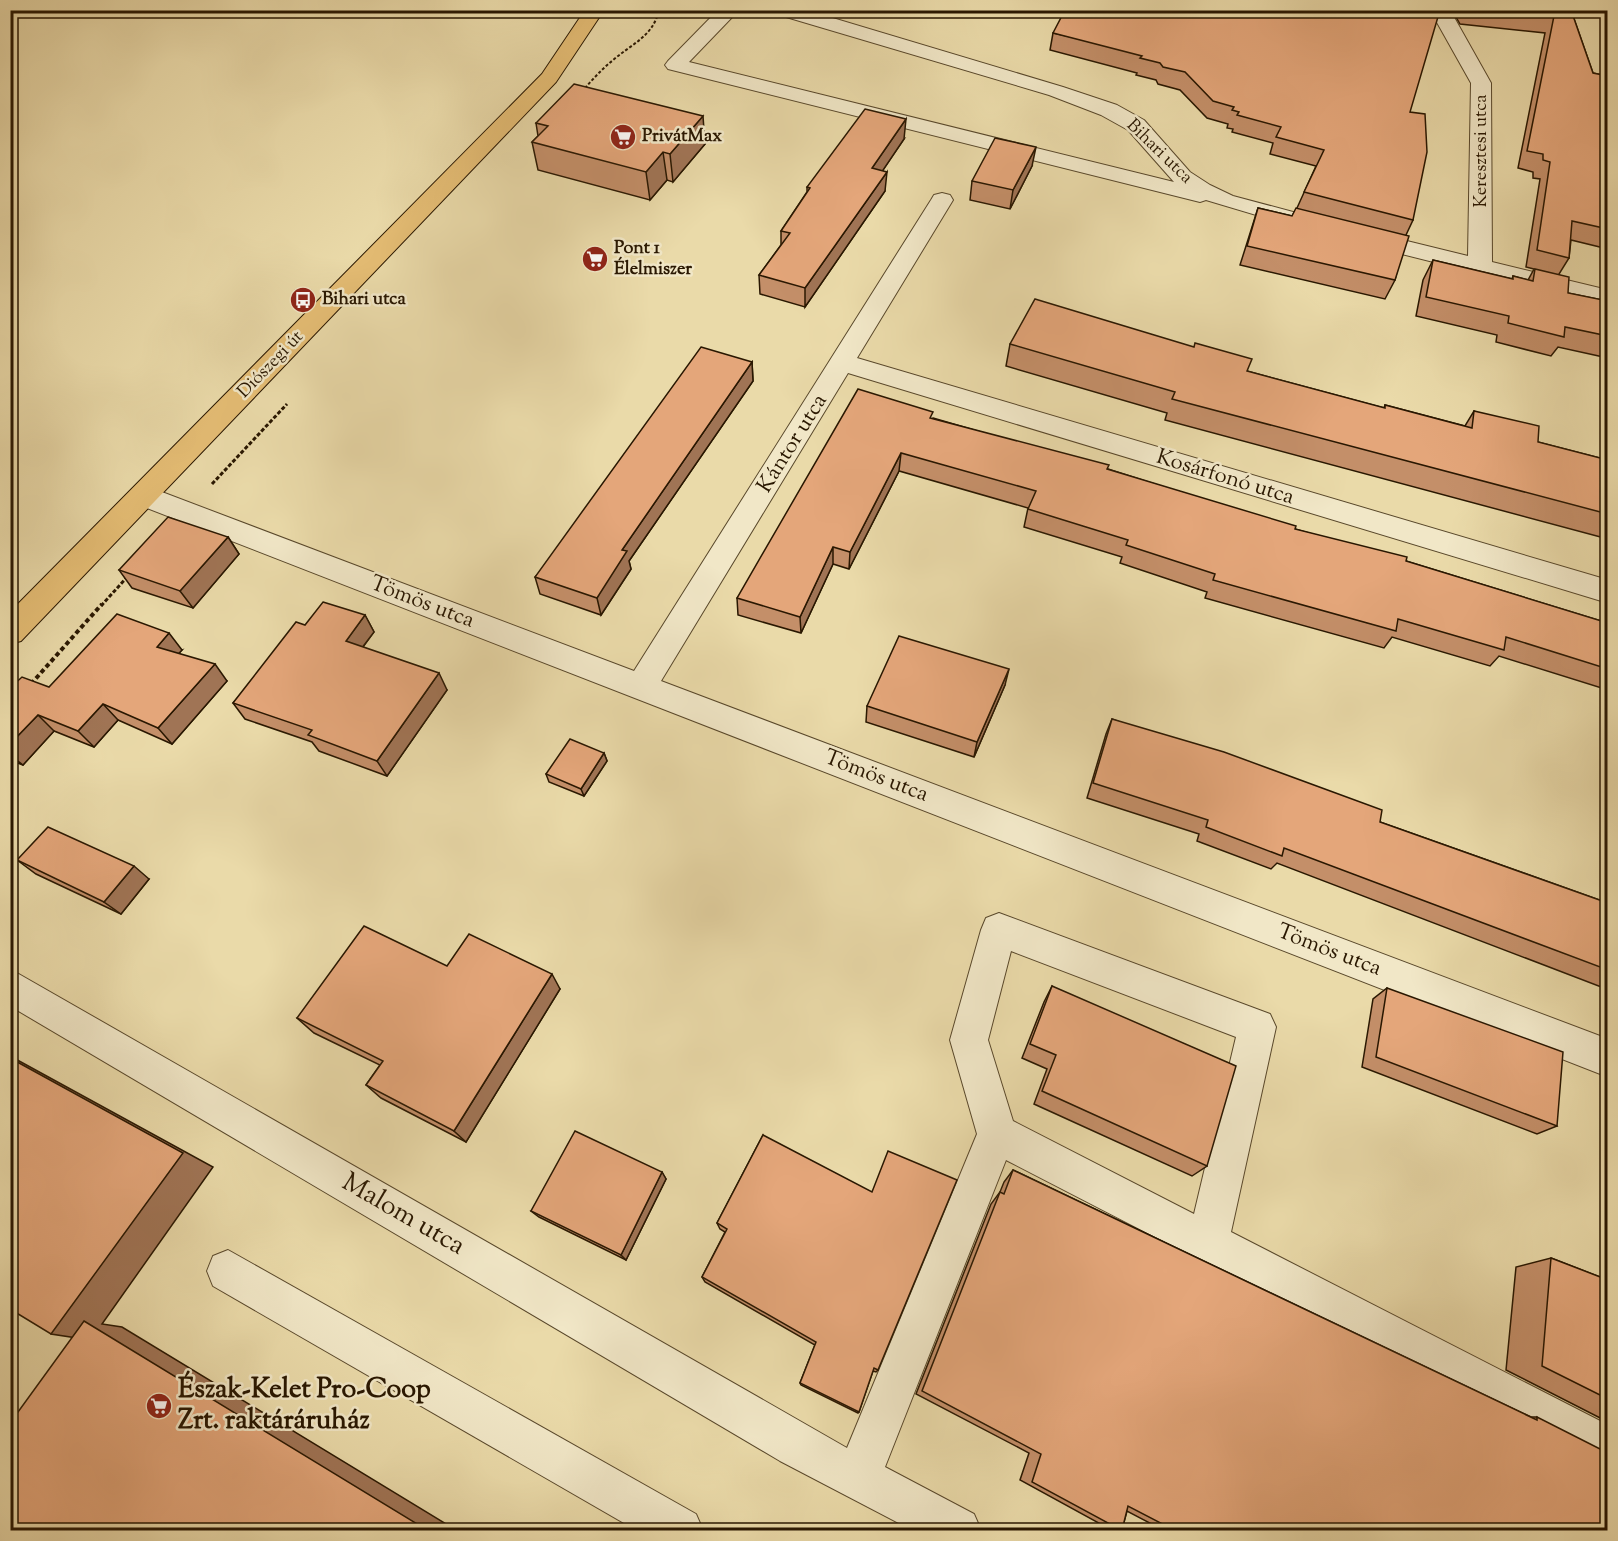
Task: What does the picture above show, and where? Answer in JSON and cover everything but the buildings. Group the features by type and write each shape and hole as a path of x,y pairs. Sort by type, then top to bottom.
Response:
{"main road":[{"name":"Diószegi út","path":"10,632 549,78 587,17 613,10"}],"street":[{"path":"730,10 675,65 1225,201"},
{"name":"Keresztesi utca","path":"1440,10 1446,29 1475,65 1482,83 1480,267"},
{"name":"Bihari utca","path":"785,11 1074,97 1123,118 1145,134 1182,177 1225,201 1318,225"},
{"path":"1092,168 1114,165 1133,154 1136,139 1123,118"},
{"name":"Kántor utca","path":"641,687 942,200"},
{"path":"1341,231 1608,298"},
{"name":"Kosárfonó utca","path":"843,363 1608,592"},
{"name":"Tömös utca","path":"144,496 1608,1058"},
{"path":"858,1478 997,1134 969,1040 999,930 1257,1026 1208,1243"},
{"name":"Malom utca","path":"10,986 796,1445 958,1530"},
{"path":"997,1134 1608,1449"},
{"path":"228,1271 680,1530"}],"path":[{"path":"579,94 611,61 644,39 654,23 658,10"},
{"path":"185,512 290,401"},
{"path":"28,688 130,574"}],"place":[{"name":"PrivátMax","path":"623,137"},
{"name":"Pont 1 Élelmiszer","path":"595,259"},
{"name":"Bihari utca","path":"303,300"},
{"name":"Észak-Kelet Pro-Coop Zrt. raktáráruház","path":"159,1406"}]}
